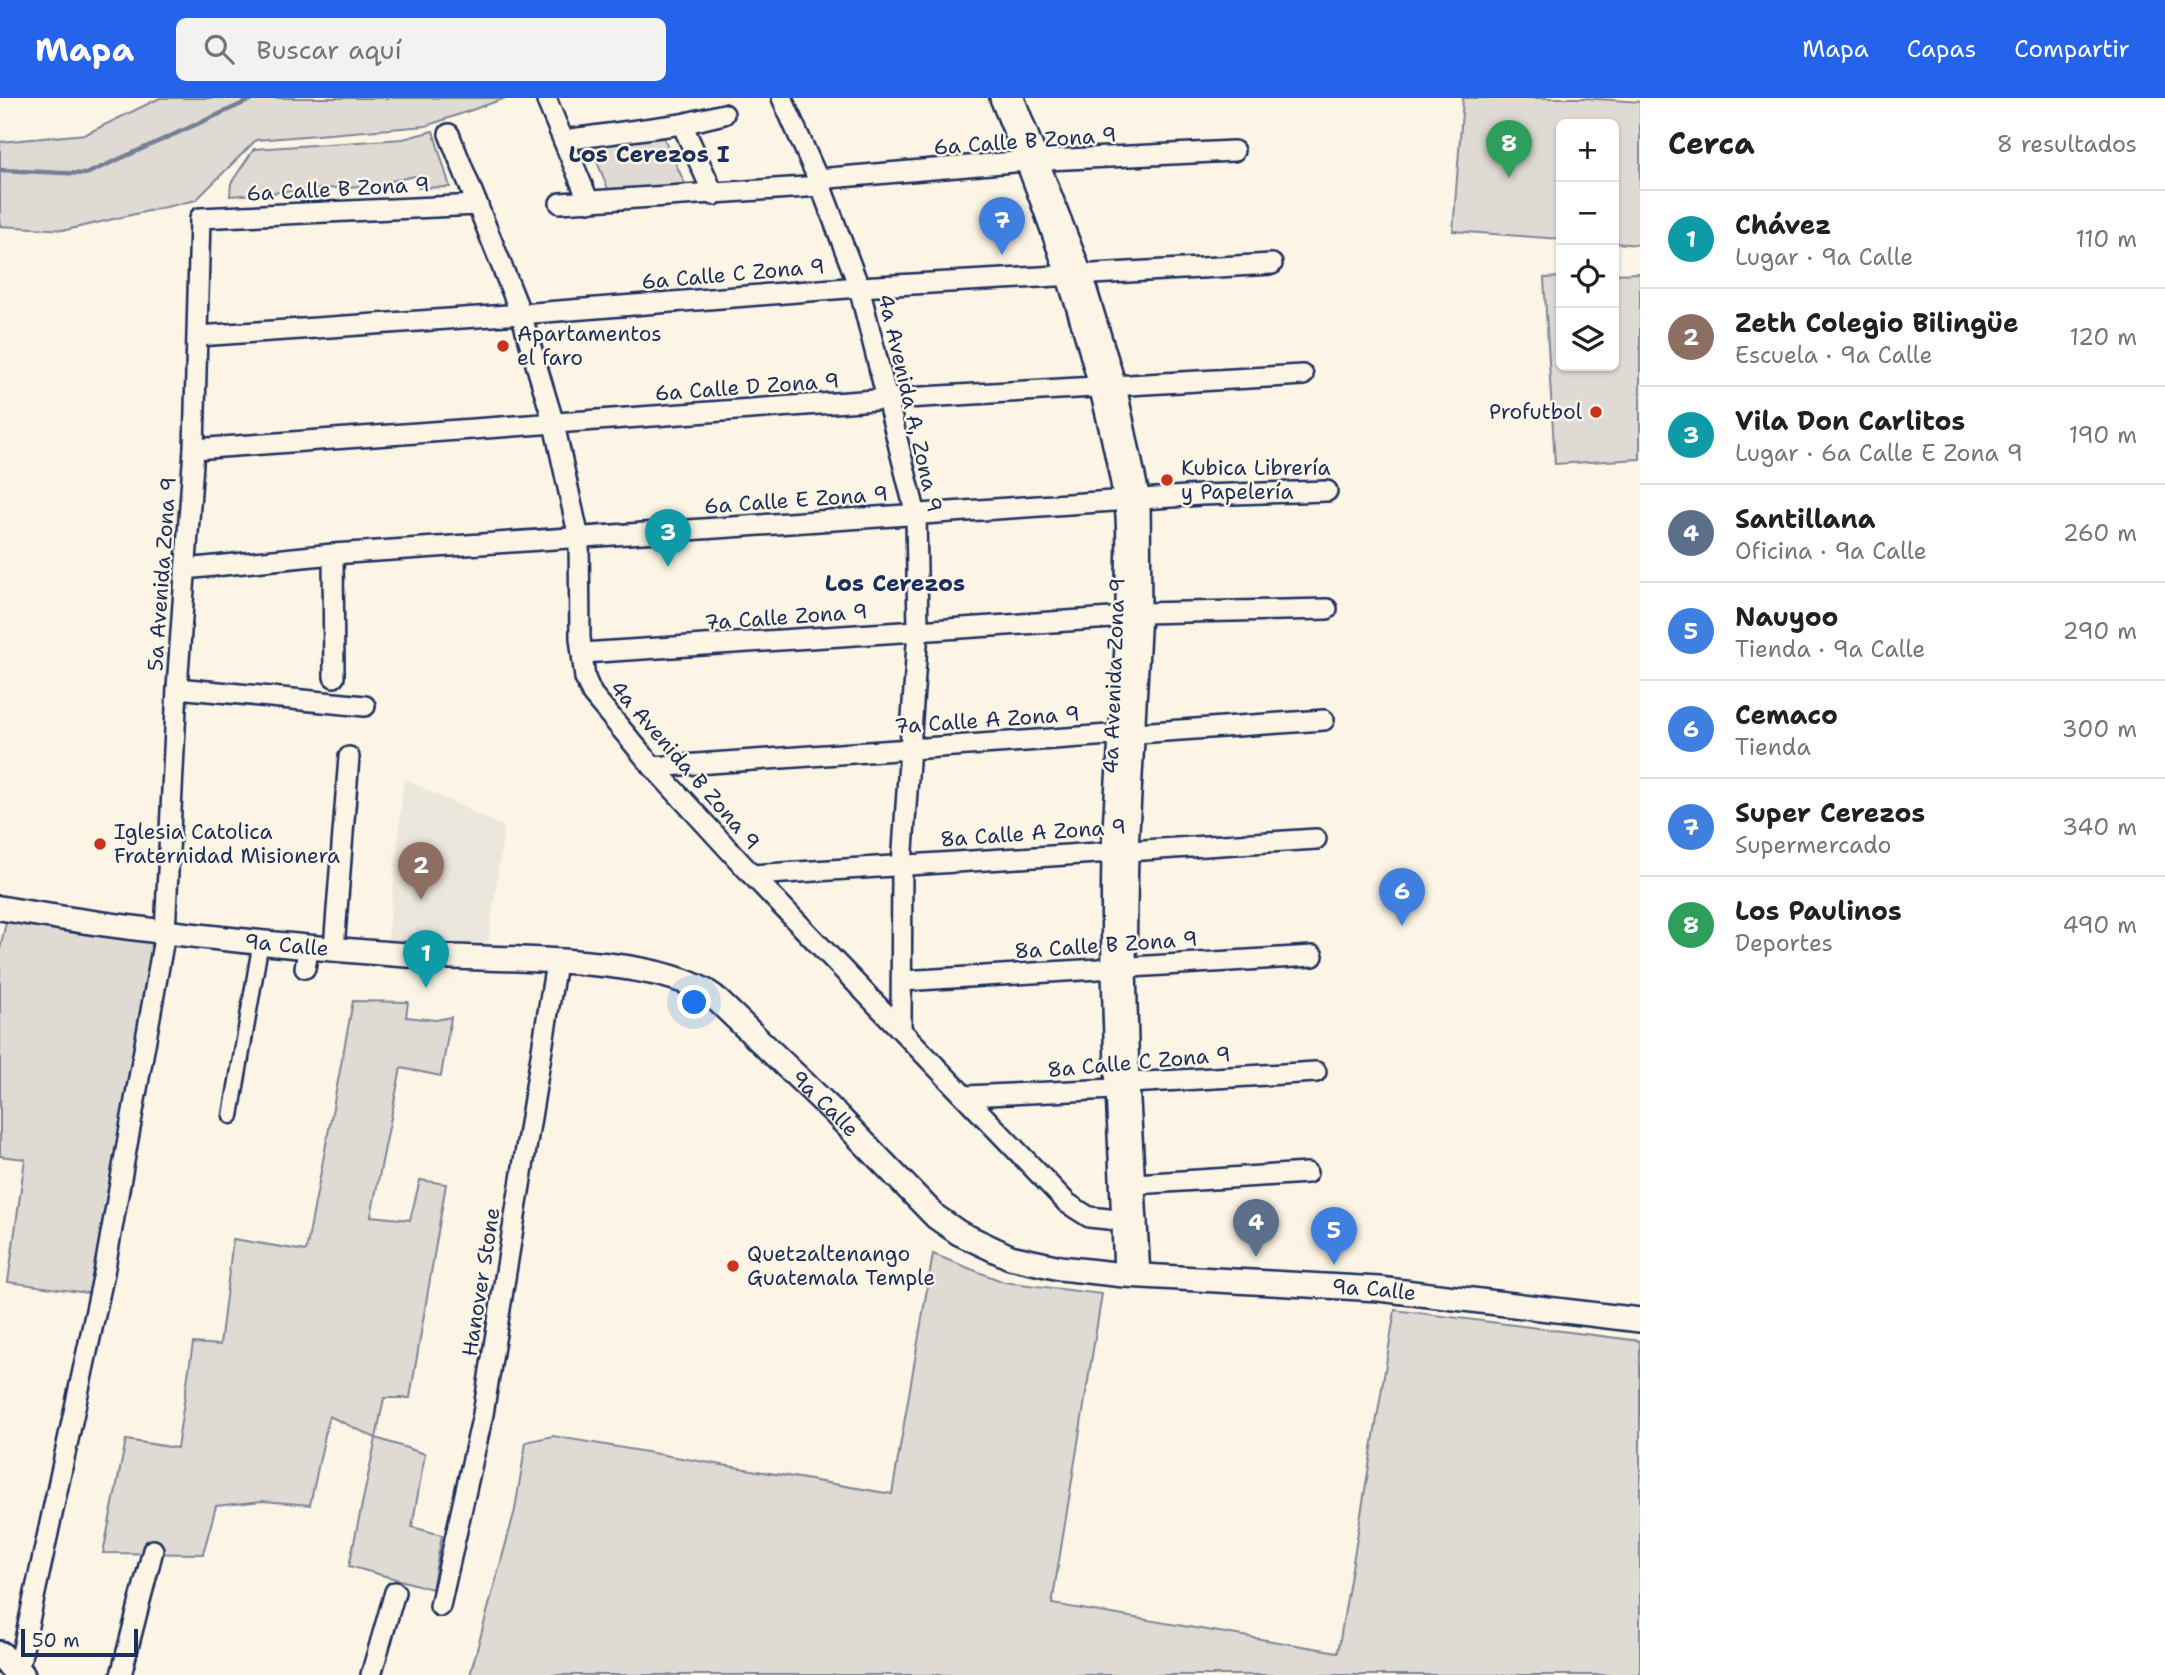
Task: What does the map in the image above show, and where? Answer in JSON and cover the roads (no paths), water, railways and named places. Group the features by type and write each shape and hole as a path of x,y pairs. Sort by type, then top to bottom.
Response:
{"street":[{"name":"4a Avenida A, Zona 9","path":"782,98 820,183 859,287 890,399 916,515 918,631 902,865 901,1027"},
{"name":"4a Avenida Zona 9","path":"1000,98 1034,162"},
{"name":"4a Avenida Zona 9","path":"1014,98 1074,275 1107,386 1132,501 1134,615 1120,850 1119,966 1121,1086 1132,1275"},
{"path":"547,101 589,202"},
{"path":"564,140 682,124 724,114"},
{"path":"682,124 714,195"},
{"name":"4a Avenida B Zona 9","path":"449,134 521,314 554,424 579,538 579,614 585,678 592,694 653,767 752,876 901,1027 1067,1203 1089,1217 1129,1222"},
{"name":"6a Calle B Zona 9","path":"560,203 714,195 1034,162 1234,151"},
{"name":"6a Calle B Zona 9","path":"200,218 478,205"},
{"name":"5a Avenida Zona 9","path":"13,1667 104,1273 165,933 177,688 194,449 200,218"},
{"name":"6a Calle C Zona 9","path":"198,336 859,287 1272,264"},
{"name":"6a Calle D Zona 9","path":"194,449 890,399 1303,375"},
{"name":"6a Calle E Zona 9","path":"185,569 333,554 1132,501 1327,491"},
{"path":"333,554 334,677"},
{"name":"7a Calle Zona 9","path":"583,653 1134,615 1327,609"},
{"path":"177,688 365,706"},
{"name":"7a Calle A Zona 9","path":"653,767 1324,720"},
{"path":"334,948 349,757"},
{"name":"8a Calle A Zona 9","path":"752,876 1316,839"},
{"name":"9a Calle","path":"1,913 165,933 261,941 307,957 334,948 647,970 696,986 713,996 834,1112 936,1217 960,1233 1010,1257 1034,1264 1132,1275 1379,1289 1640,1320"},
{"path":"231,1116 261,941"},
{"name":"8a Calle B Zona 9","path":"902,981 1313,956"},
{"name":"Hanover Stone","path":"440,1606 482,1414 556,963"},
{"name":"8a Calle C Zona 9","path":"966,1096 1316,1072"},
{"name":"4a Avenida Zona 9","path":"1121,1086 1135,1184 1129,1222"},
{"path":"1135,1184 1307,1173"},
{"path":"121,1675 153,1550"},
{"path":"371,1675 395,1592"}],"waterway":[{"path":"0,170 86,174 255,98"}],"place":[{"name":"Los Paulinos","path":"1509,178"},
{"name":"Super Cerezos","path":"1002,255"},
{"name":"Apartamentos el faro","path":"503,346"},
{"name":"Profutbol","path":"1596,412"},
{"name":"Kubica Librería y Papelería","path":"1167,480"},
{"name":"Vila Don Carlitos","path":"668,567"},
{"name":"Iglesia Catolica Fraternidad Misionera","path":"100,844"},
{"name":"Zeth Colegio Bilingüe","path":"421,900"},
{"name":"Cemaco","path":"1402,926"},
{"name":"Chávez","path":"426,988"},
{"name":"Santillana","path":"1256,1257"},
{"name":"Nauyoo","path":"1334,1265"},
{"name":"Quetzaltenango Guatemala Temple","path":"733,1266"}],"district":[{"name":"Los Cerezos I","path":"649,154"},
{"name":"Los Cerezos","path":"895,583"}]}
